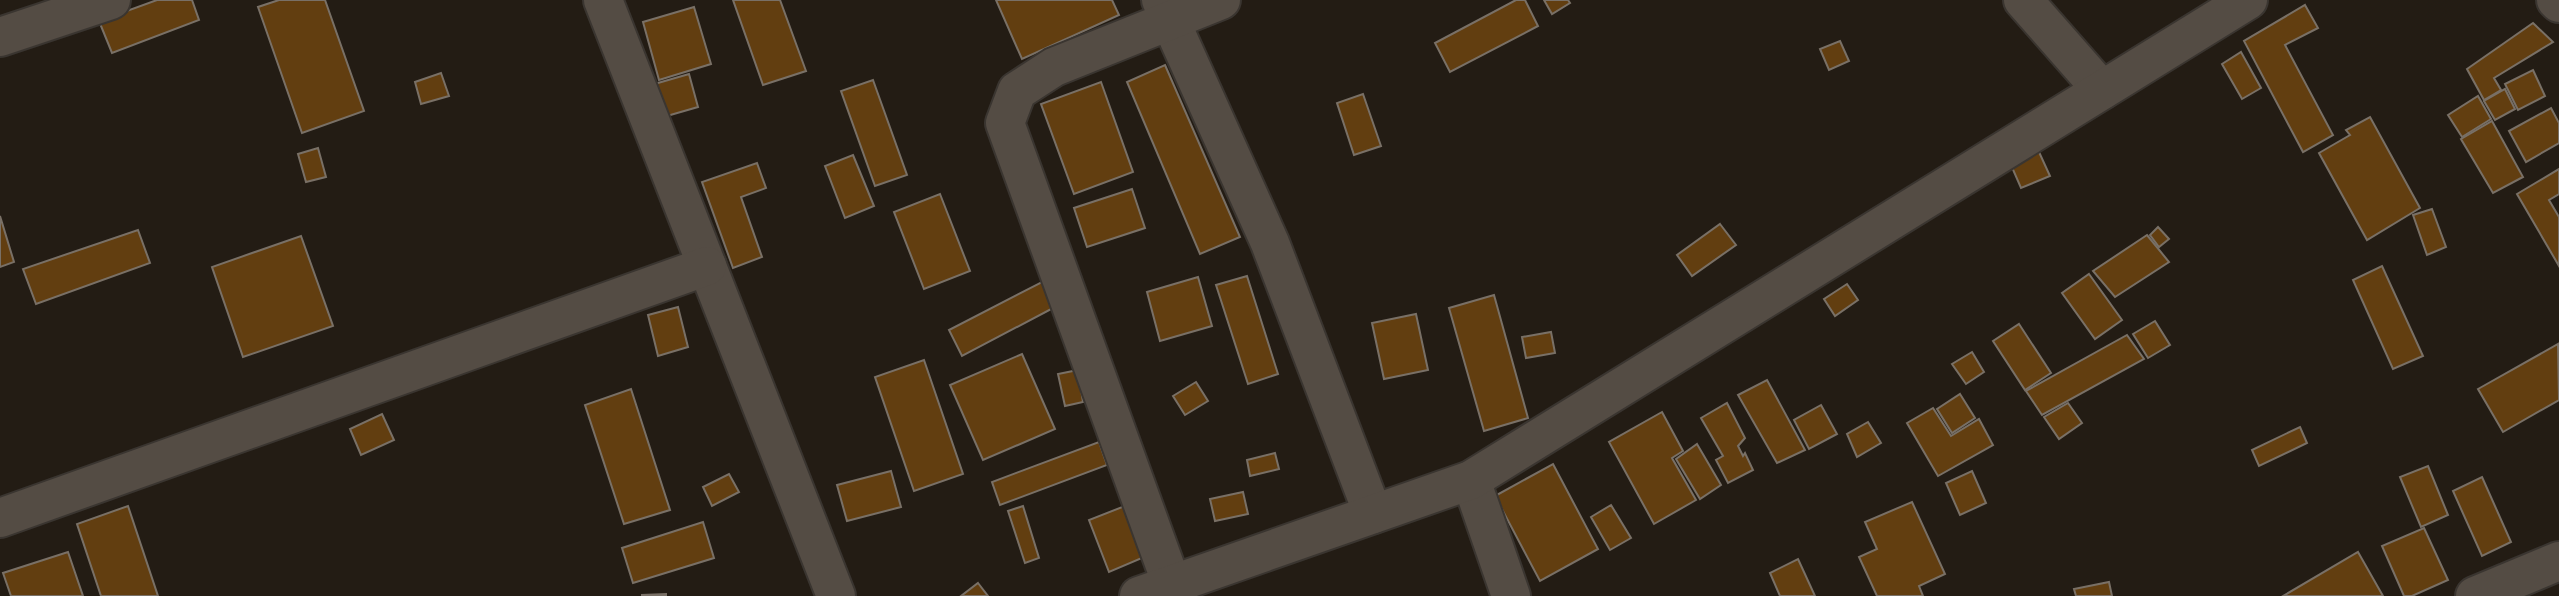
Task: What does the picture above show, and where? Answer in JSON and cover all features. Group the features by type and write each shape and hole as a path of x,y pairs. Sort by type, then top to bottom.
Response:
{"street":[{"path":"0,37 111,0"},
{"path":"603,0 835,596"},
{"path":"1222,0 1166,10 1054,67 1017,90 1005,123 1155,590 1471,480 2248,0"},
{"path":"2023,0 2102,90"},
{"path":"1166,10 1270,243 1373,514"},
{"path":"0,518 707,266"},
{"path":"1471,480 1511,596"},
{"path":"2476,596 2559,561"}],"building":[{"path":"157,0 192,0 199,20 112,53 99,21"},
{"path":"279,0 325,0 364,111 302,133 258,7"},
{"path":"733,0 780,0 806,71 763,85"},
{"path":"996,0 1112,0 1119,15 1022,59"},
{"path":"1516,0 1525,0 1538,26 1450,72 1435,43"},
{"path":"1544,0 1568,0 1570,3 1552,14"},
{"path":"2305,5 2318,28 2285,45 2333,135 2303,152 2244,41"},
{"path":"694,7 711,64 659,80 643,22"},
{"path":"2533,23 2553,42 2494,78 2501,90 2484,100 2467,69"},
{"path":"1840,41 1849,61 1829,70 1820,49"},
{"path":"2241,52 2261,88 2242,99 2222,64"},
{"path":"1165,65 1240,237 1200,254 1127,82"},
{"path":"2533,70 2545,96 2518,110 2505,84"},
{"path":"441,73 449,96 421,104 415,82"},
{"path":"689,74 698,107 660,118 651,85"},
{"path":"873,80 907,175 875,186 841,91"},
{"path":"1101,82 1133,172 1074,194 1041,104"},
{"path":"2505,89 2515,109 2495,120 2484,101"},
{"path":"1363,94 1381,146 1354,155 1337,103"},
{"path":"2478,96 2491,119 2462,137 2448,115"},
{"path":"2551,108 2559,123 2559,143 2526,162 2509,131"},
{"path":"2370,117 2420,208 2367,240 2319,153 2350,135 2346,130"},
{"path":"2492,121 2523,177 2493,193 2461,139"},
{"path":"318,148 326,177 306,182 298,154"},
{"path":"2039,152 2050,176 2021,188 2011,165"},
{"path":"853,155 874,206 845,218 825,166"},
{"path":"757,163 766,188 741,197 762,257 733,268 702,182"},
{"path":"2559,169 2559,194 2549,200 2559,217 2559,266 2517,194"},
{"path":"1132,189 1145,228 1087,247 1074,208"},
{"path":"940,194 970,271 924,289 894,212"},
{"path":"2432,209 2446,247 2427,255 2413,215"},
{"path":"0,216 14,262 0,267"},
{"path":"1720,224 1736,245 1692,276 1677,255"},
{"path":"2158,227 2169,239 2159,247 2150,235"},
{"path":"138,230 150,263 36,304 23,269"},
{"path":"2147,235 2169,262 2115,297 2093,271"},
{"path":"301,236 333,326 243,357 212,267"},
{"path":"2382,266 2423,356 2393,369 2353,280"},
{"path":"2089,274 2122,320 2095,339 2062,293"},
{"path":"1247,276 1278,374 1248,384 1216,285"},
{"path":"1198,277 1212,326 1160,341 1147,292"},
{"path":"1042,282 1055,307 962,356 949,330"},
{"path":"1847,284 1858,300 1835,316 1824,299"},
{"path":"1494,295 1528,418 1484,431 1449,308"},
{"path":"678,307 688,347 658,356 648,315"},
{"path":"1416,314 1428,370 1384,379 1372,323"},
{"path":"2155,321 2170,345 2148,358 2133,334"},
{"path":"2019,324 2051,373 2025,390 1993,341"},
{"path":"1551,332 1555,353 1526,358 1522,337"},
{"path":"2127,335 2144,359 2042,415 2026,391"},
{"path":"2558,344 2559,400 2503,432 2478,389"},
{"path":"1972,352 1984,372 1966,384 1952,364"},
{"path":"1022,354 1055,429 983,460 950,385"},
{"path":"924,360 963,474 914,491 875,377"},
{"path":"1078,370 1083,402 1065,406 1058,374"},
{"path":"1767,380 1805,450 1777,463 1738,395"},
{"path":"1196,382 1208,401 1185,415 1173,396"},
{"path":"631,389 670,510 624,524 585,405"},
{"path":"1960,394 1975,418 1952,433 1937,409"},
{"path":"1727,403 1745,438 1738,446 1743,456 1745,453 1753,470 1728,483 1716,460 1723,456 1701,418"},
{"path":"2068,403 2082,423 2059,439 2044,417"},
{"path":"1821,405 1837,434 1809,449 1794,420"},
{"path":"1933,408 1951,436 1979,419 1993,445 1938,476 1907,423"},
{"path":"1662,412 1683,451 1672,458 1696,500 1654,524 1609,442"},
{"path":"382,414 394,440 361,455 350,429"},
{"path":"1868,422 1881,443 1857,457 1847,434"},
{"path":"2300,427 2307,443 2259,466 2252,450"},
{"path":"1099,442 1107,465 1000,505 992,482"},
{"path":"1697,444 1721,485 1700,499 1676,459"},
{"path":"1275,453 1279,469 1250,476 1247,460"},
{"path":"1553,464 1598,549 1540,581 1495,496"},
{"path":"2428,466 2448,515 2421,527 2400,477"},
{"path":"891,471 901,507 847,521 837,485"},
{"path":"1972,471 1986,503 1960,515 1946,483"},
{"path":"729,474 739,492 712,506 703,487"},
{"path":"2482,477 2511,542 2482,556 2453,491"},
{"path":"1243,492 1248,514 1215,521 1210,499"},
{"path":"1912,502 1945,574 1919,586 1923,596 1877,596 1859,557 1877,549 1865,522"},
{"path":"1130,504 1149,555 1109,572 1089,520"},
{"path":"1611,505 1631,538 1610,550 1591,517"},
{"path":"128,506 158,596 101,596 77,524"},
{"path":"1023,506 1039,558 1025,563 1008,511"},
{"path":"703,522 714,558 633,583 622,548"},
{"path":"2424,528 2448,580 2412,596 2404,596 2382,546"},
{"path":"68,552 83,596 11,596 3,573"},
{"path":"2358,552 2383,596 2283,596"},
{"path":"1798,559 1815,596 1780,596 1770,573"},
{"path":"2109,582 2112,596 2076,596 2074,589"},
{"path":"978,583 988,596 961,596"}]}
